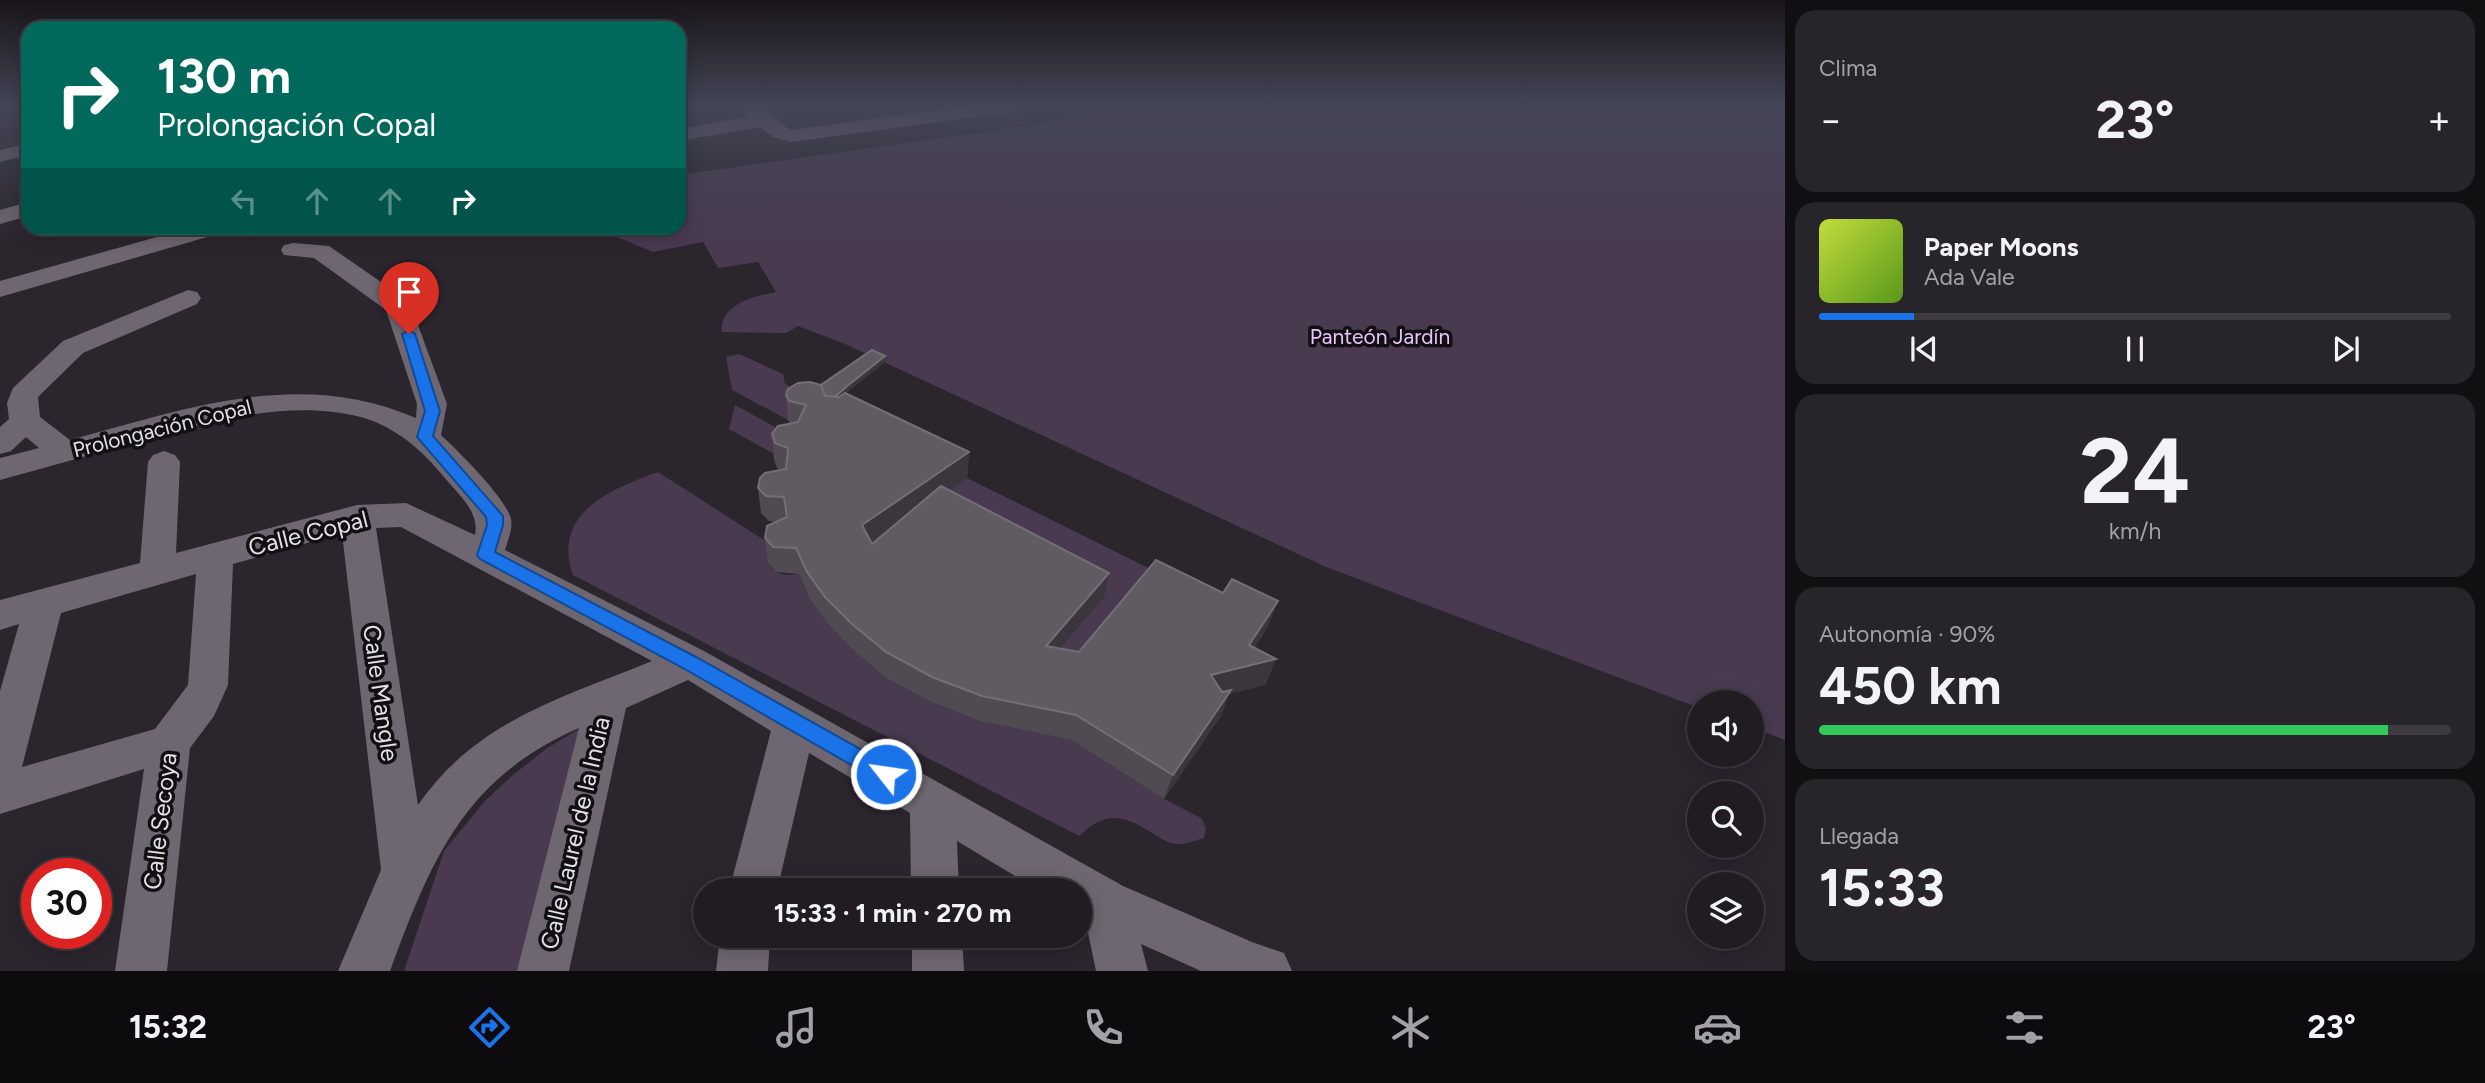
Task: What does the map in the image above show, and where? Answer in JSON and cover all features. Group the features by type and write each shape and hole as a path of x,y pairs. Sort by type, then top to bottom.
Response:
{"street":[{"path":"0,156 21,151"},
{"path":"0,217 21,211"},
{"path":"0,289 189,235"},
{"path":"293,250 320,251 398,306 432,404 432,419 425,437"},
{"path":"65,452 25,421 22,403 24,394 65,353 84,342 188,298"},
{"name":"Prolongación Copal","path":"0,469 230,408 308,402 360,408 384,415 425,437 495,516 486,555"},
{"path":"0,444 25,421"},
{"path":"157,573 164,462"},
{"name":"Calle Copal","path":"0,615 357,517 407,515 690,662 1106,903 1250,967 1266,971"},
{"name":"Calle Mangle","path":"357,517 404,868"},
{"name":"Calle Secoya","path":"141,971 169,743 199,704 208,685 215,557"},
{"path":"0,768 44,604"},
{"name":"Calle Laurel de la India","path":"364,971 404,868 453,794 493,755 530,730 690,662"},
{"name":"Calle Laurel de la India","path":"543,971 608,695"},
{"path":"756,878 795,722"},
{"path":"0,794 169,743"},
{"path":"932,800 935,878"},
{"path":"1106,903 1122,971"},
{"path":"742,971 744,948"},
{"path":"937,948 938,971"}],"green space":[{"name":"Panteón Jardín","path":"853,150 1785,150 1785,740 1764,732 1764,690 1687,690 1687,703 1326,567 845,344 798,326 786,333 722,332 726,314 732,308 749,299 776,292 758,262 718,268 703,242 653,252 612,235 686,235 686,174"},
{"path":"739,354 783,374 785,384 812,398 788,420 732,390 726,357"},
{"path":"735,405 802,442 776,455 729,429"},
{"path":"658,472 775,547 768,563 771,567 781,574 799,574 809,598 827,623 886,678 931,702 979,721 1071,740 1164,799 1201,818 1206,828 1204,838 1174,844 1132,822 1114,818 1097,822 1079,836 573,575 568,553 570,535 578,520 605,496"},
{"path":"967,478 1223,605 1074,678 863,551"},
{"path":"592,721 531,971 404,971 444,851 484,802 514,774 546,749"}],"building":[{"path":"872,350 885,356 835,397 825,396 821,385"},
{"path":"798,383 821,385 825,396 839,397 845,393 969,452 862,525 872,544 941,486 1109,573 1046,646 1079,652 1156,560 1223,593 1232,579 1278,601 1249,645 1276,659 1211,675 1222,692 1231,690 1173,775 1076,715 982,696 932,677 886,652 825,597 807,572 796,548 773,547 765,538 767,526 787,517 784,497 766,496 758,488 760,478 765,473 786,469 788,448 775,443 772,434 778,426 798,422 806,405 789,401 786,395 788,389"}],"route":[{"path":"409,334 432,404 432,419 425,437 495,516 486,555 690,662 886,774"}]}
